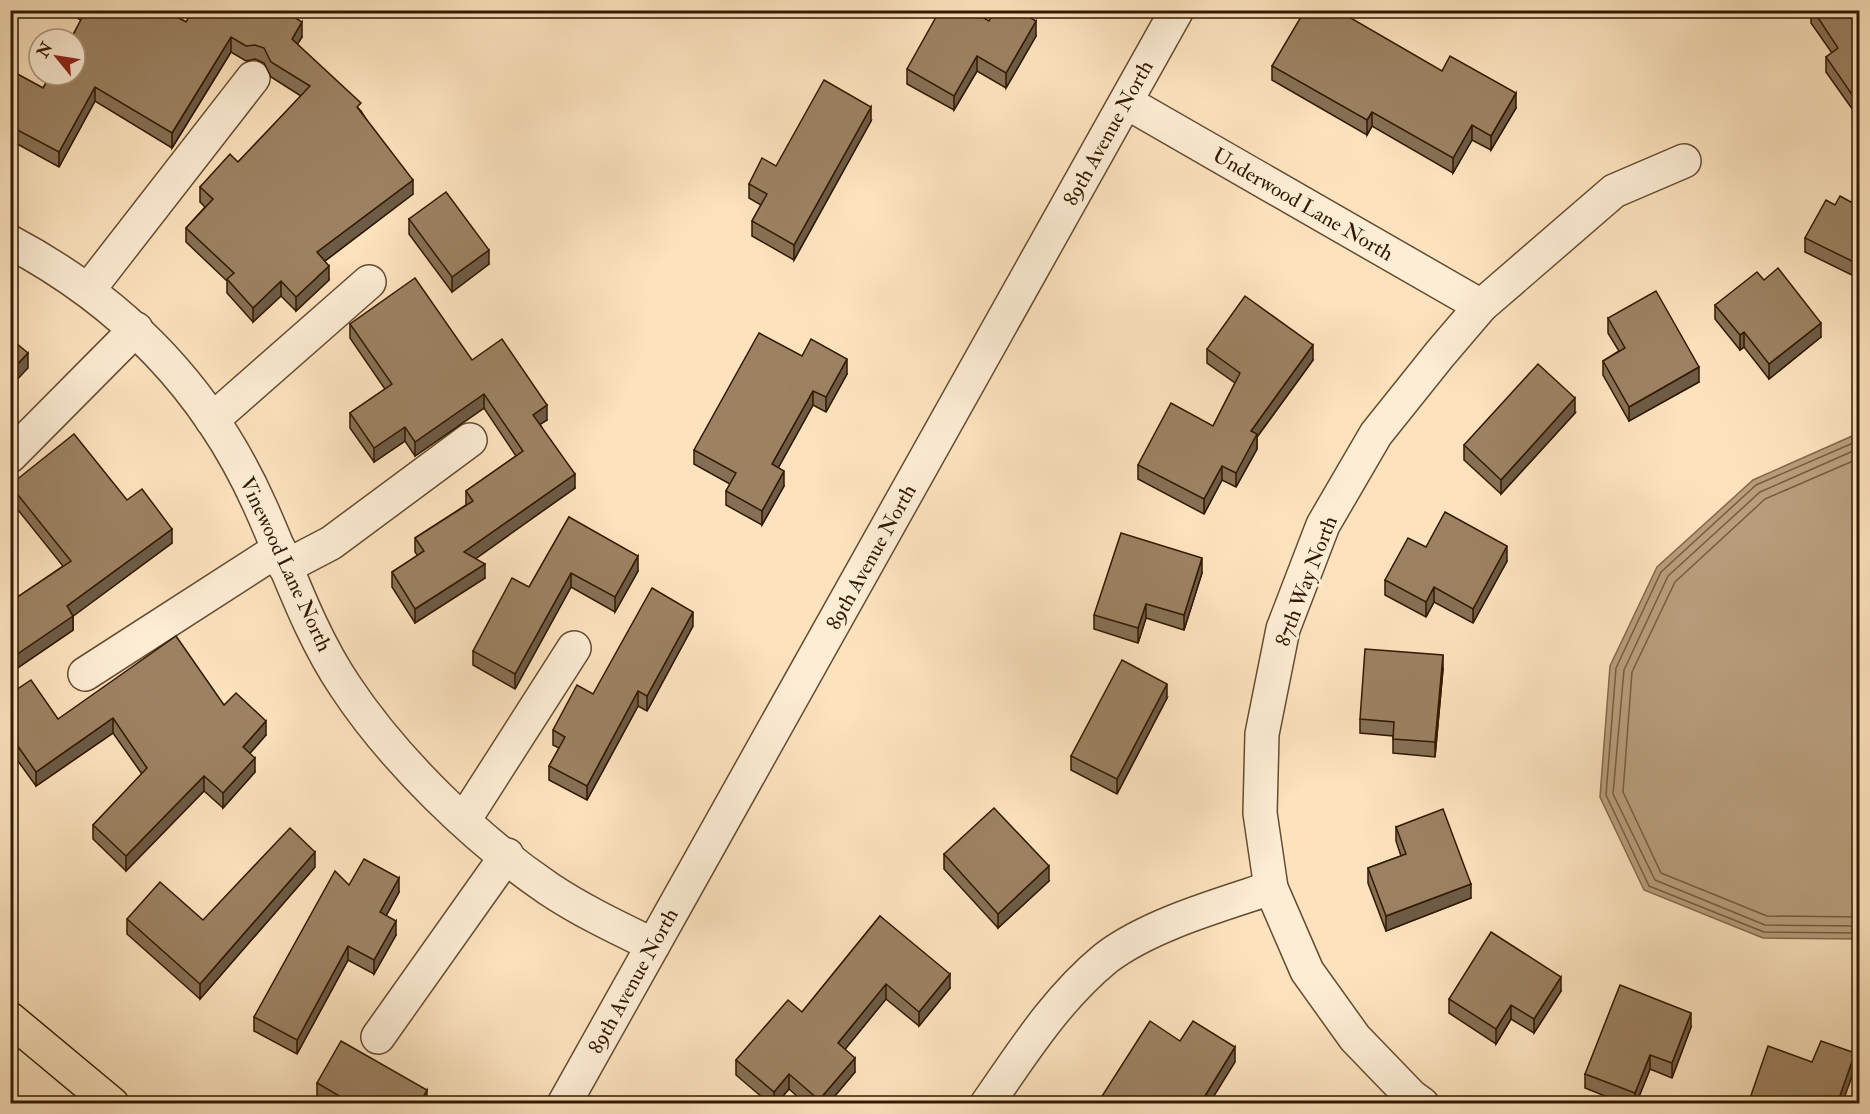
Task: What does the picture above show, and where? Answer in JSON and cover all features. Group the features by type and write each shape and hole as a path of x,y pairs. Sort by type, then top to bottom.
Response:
{"main road":[{"path":"10,1019 112,1104"}],"street":[{"name":"89th Avenue North","path":"564,1104 1177,10"},
{"path":"89,289 253,78"},
{"name":"Underwood Lane North","path":"1126,102 1481,306"},
{"name":"87th Way North","path":"1422,1104 1411,1096 1355,1038 1307,971 1271,888 1260,813 1262,734 1283,629 1323,525 1376,434 1481,306 1614,191 1684,161"},
{"name":"Vinewood Lane North","path":"10,242 89,289 136,329 184,380 239,462 309,624 345,686 423,782 464,820 548,888 609,924 653,945"},
{"path":"212,420 369,282"},
{"path":"10,456 136,329"},
{"path":"86,674 282,558 331,543 470,440"},
{"path":"464,820 574,648"},
{"path":"378,1037 507,855"},
{"path":"987,1104 1065,996 1108,957 1160,928 1271,888"}],"water":[{"path":"1859,433 1859,939 1763,938 1644,890 1600,797 1610,666 1657,567 1753,480"}],"building":[{"path":"86,10 164,10 186,22 193,10 283,10 302,22 292,39 361,103 357,107 413,180 317,252 329,266 296,297 281,281 253,308 227,279 234,273 186,228 213,199 200,187 230,154 238,162 310,86 271,62 264,48 255,45 246,46 231,37 172,133 95,87 59,152 10,126 10,70 27,79 27,87 87,87 87,27 77,27"},
{"path":"940,10 970,10 989,21 995,10 1017,10 1036,21 1006,73 977,56 954,96 907,69"},
{"path":"1305,10 1337,10 1442,71 1450,56 1516,93 1491,136 1472,125 1453,158 1372,112 1367,120 1272,66"},
{"path":"1813,10 1860,10 1860,91 1853,96 1826,57 1838,48"},
{"path":"824,80 871,107 794,245 752,221 767,194 749,184 762,158 776,166"},
{"path":"446,192 489,250 452,277 409,219"},
{"path":"1840,196 1860,207 1860,265 1805,238 1826,200 1835,205"},
{"path":"1778,268 1821,323 1769,364 1744,332 1740,335 1715,305 1757,272 1764,280"},
{"path":"415,278 472,360 502,339 547,405 533,415 575,474 464,552 485,564 415,609 392,572 424,551 415,538 473,501 466,491 523,451 484,394 415,442 405,427 374,448 350,413 392,384 350,324"},
{"path":"1656,291 1699,367 1629,407 1603,361 1625,348 1608,318"},
{"path":"1245,296 1313,345 1251,431 1257,434 1236,473 1222,466 1204,499 1138,465 1171,403 1213,426 1240,373 1207,349"},
{"path":"759,333 802,356 811,339 847,359 826,397 813,391 772,464 784,471 762,511 726,491 736,473 694,450"},
{"path":"10,338 28,353 10,372"},
{"path":"1538,364 1575,398 1501,480 1464,445"},
{"path":"74,434 127,500 142,489 172,529 67,606 73,616 10,659 10,597 13,600 71,561 10,485"},
{"path":"1445,512 1507,546 1473,609 1434,587 1426,602 1385,580 1408,538 1426,547"},
{"path":"569,517 638,556 615,597 571,573 515,674 473,651 512,578 529,587"},
{"path":"1121,533 1202,558 1184,615 1146,604 1138,628 1094,615"},
{"path":"652,588 693,612 647,696 638,691 587,786 549,766 565,737 553,730 577,685 593,694"},
{"path":"176,636 224,705 236,693 266,721 243,747 255,758 223,793 204,776 126,856 93,825 147,768 113,718 36,772 10,735 10,694 31,680 58,719"},
{"path":"1365,649 1443,655 1435,742 1393,739 1394,722 1360,719"},
{"path":"1122,660 1167,684 1117,779 1071,756"},
{"path":"994,808 1049,866 998,914 944,854"},
{"path":"1443,809 1471,884 1386,916 1368,868 1406,854 1396,827"},
{"path":"290,828 315,852 200,984 127,919 160,882 203,920"},
{"path":"364,859 399,878 380,912 396,921 374,960 348,946 297,1040 254,1017 335,871 349,885"},
{"path":"880,916 950,974 919,1012 886,984 838,1043 855,1058 819,1100 789,1074 774,1092 736,1060 788,1000 802,1012"},
{"path":"1491,932 1561,977 1534,1019 1511,1005 1496,1029 1449,999"},
{"path":"1620,985 1691,1013 1672,1063 1650,1055 1635,1093 1585,1074"},
{"path":"1150,1021 1180,1041 1193,1021 1235,1047 1200,1104 1097,1104"},
{"path":"341,1041 427,1090 419,1104 353,1104 317,1083"},
{"path":"1821,1041 1855,1053 1837,1104 1748,1104 1768,1046 1812,1062"}]}
